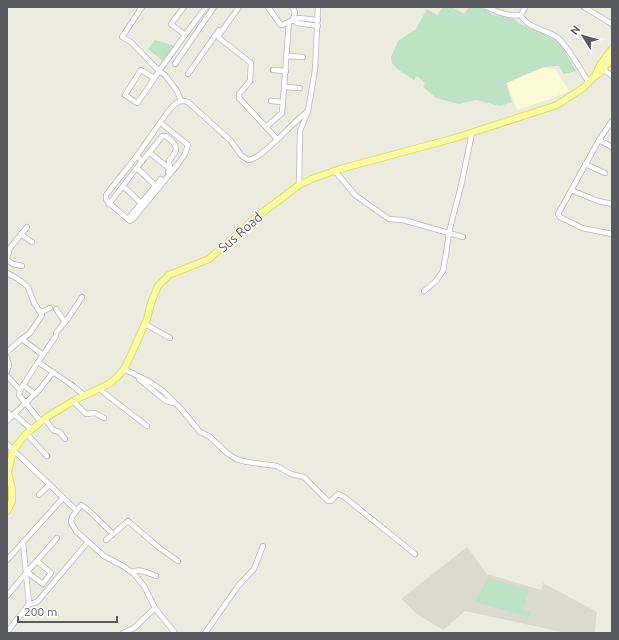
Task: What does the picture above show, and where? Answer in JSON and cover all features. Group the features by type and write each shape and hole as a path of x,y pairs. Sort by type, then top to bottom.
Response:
{"main road":[{"name":"Sus Road","path":"595,76 600,65 612,49"},
{"name":"Sus Road","path":"7,511 12,501 12,489 8,473 13,450 29,431 43,420 74,401 110,384 124,369 145,324 158,286 169,274 209,259 258,216 299,185 335,171 472,133 557,105 583,88 604,69 612,58"}],"street":[{"path":"142,7 122,37 131,42 158,71 165,75 181,101"},
{"path":"184,7 171,24 185,35"},
{"path":"154,78 141,70 124,95 137,104 154,78 158,71 206,7"},
{"path":"175,64 214,7"},
{"path":"188,74 235,7"},
{"path":"239,7 219,35 219,38 252,63 250,81 240,91 238,96 277,139"},
{"path":"268,7 280,24 282,25 292,20"},
{"path":"266,126 281,114 292,20 295,12 292,7"},
{"path":"299,185 300,132 308,111 315,70 318,7"},
{"path":"487,7 515,16 522,15"},
{"path":"504,13 507,7"},
{"path":"525,7 522,15 523,19 558,38 588,83"},
{"path":"586,7 612,24"},
{"path":"292,20 297,23 318,23"},
{"path":"288,56 302,57"},
{"path":"604,69 612,76"},
{"path":"273,70 286,71"},
{"path":"285,86 300,88"},
{"path":"161,123 188,145 185,154 133,219 130,220 109,204 106,200 106,195 137,156 174,105 181,101 188,102 234,145 241,155 248,160 256,158 308,111"},
{"path":"271,101 283,102"},
{"path":"612,121 585,164 559,212 559,216 582,228 612,234"},
{"path":"424,291 436,281 443,271 448,232 472,133"},
{"path":"109,204 162,136 166,136 176,144 176,151 169,161 170,168 128,219"},
{"path":"599,140 612,147"},
{"path":"150,152 170,168"},
{"path":"137,156 142,161"},
{"path":"585,164 605,173"},
{"path":"137,168 156,186"},
{"path":"335,171 355,195 389,219 403,220 463,237"},
{"path":"123,186 141,203"},
{"path":"571,190 598,201 612,204"},
{"path":"22,266 13,264 7,259 10,248 27,227"},
{"path":"21,234 32,242"},
{"path":"7,273 28,287 34,303 41,312 42,317 30,333 7,352"},
{"path":"65,438 60,432 53,430 19,395 20,390 56,336 56,333 82,297"},
{"path":"41,312 53,309 65,322"},
{"path":"145,324 170,338"},
{"path":"22,339 43,355"},
{"path":"7,358 10,365 7,371"},
{"path":"38,362 73,386 84,396"},
{"path":"124,369 150,382 163,391 200,432 208,436 236,459 258,464 277,466 291,474 304,477 328,501 332,501 338,494 343,496 415,554"},
{"path":"7,421 35,394 53,372"},
{"path":"7,376 20,390"},
{"path":"23,385 35,394"},
{"path":"101,389 147,426"},
{"path":"74,401 86,414 95,413 104,418"},
{"path":"7,412 13,415 29,431 47,456"},
{"path":"7,444 76,510"},
{"path":"38,495 49,485"},
{"path":"7,560 63,498"},
{"path":"113,534 81,505 72,517 71,522 76,531 104,556 132,572 144,586 155,608 175,633"},
{"path":"106,540 128,521 157,546 178,561"},
{"path":"7,596 57,538"},
{"path":"23,542 29,604"},
{"path":"7,632 29,604 37,602 88,542"},
{"path":"205,633 238,586 254,569 263,546"},
{"path":"27,572 43,584 51,573 37,562"},
{"path":"132,572 136,570 143,571 156,576"},
{"path":"123,633 134,628 155,608"}],"shaded area":[{"path":"443,7 452,7 464,14 469,7 481,7 493,15 513,18 520,24 536,30 557,41 563,48 576,71 564,74 559,66 543,67 506,83 512,102 500,106 476,100 459,104 436,98 423,87 425,83 417,76 414,80 397,69 392,63 391,57 398,41 416,29 427,9 437,15"},
{"path":"155,40 175,46 163,61 148,49"},
{"path":"543,68 555,69 569,91 517,110 507,83"},
{"path":"467,547 487,574 541,590 543,583 597,612 595,633 566,633 465,611 443,630 417,614 401,599"},
{"path":"488,578 529,590 523,609 531,612 529,617 475,602"}]}
